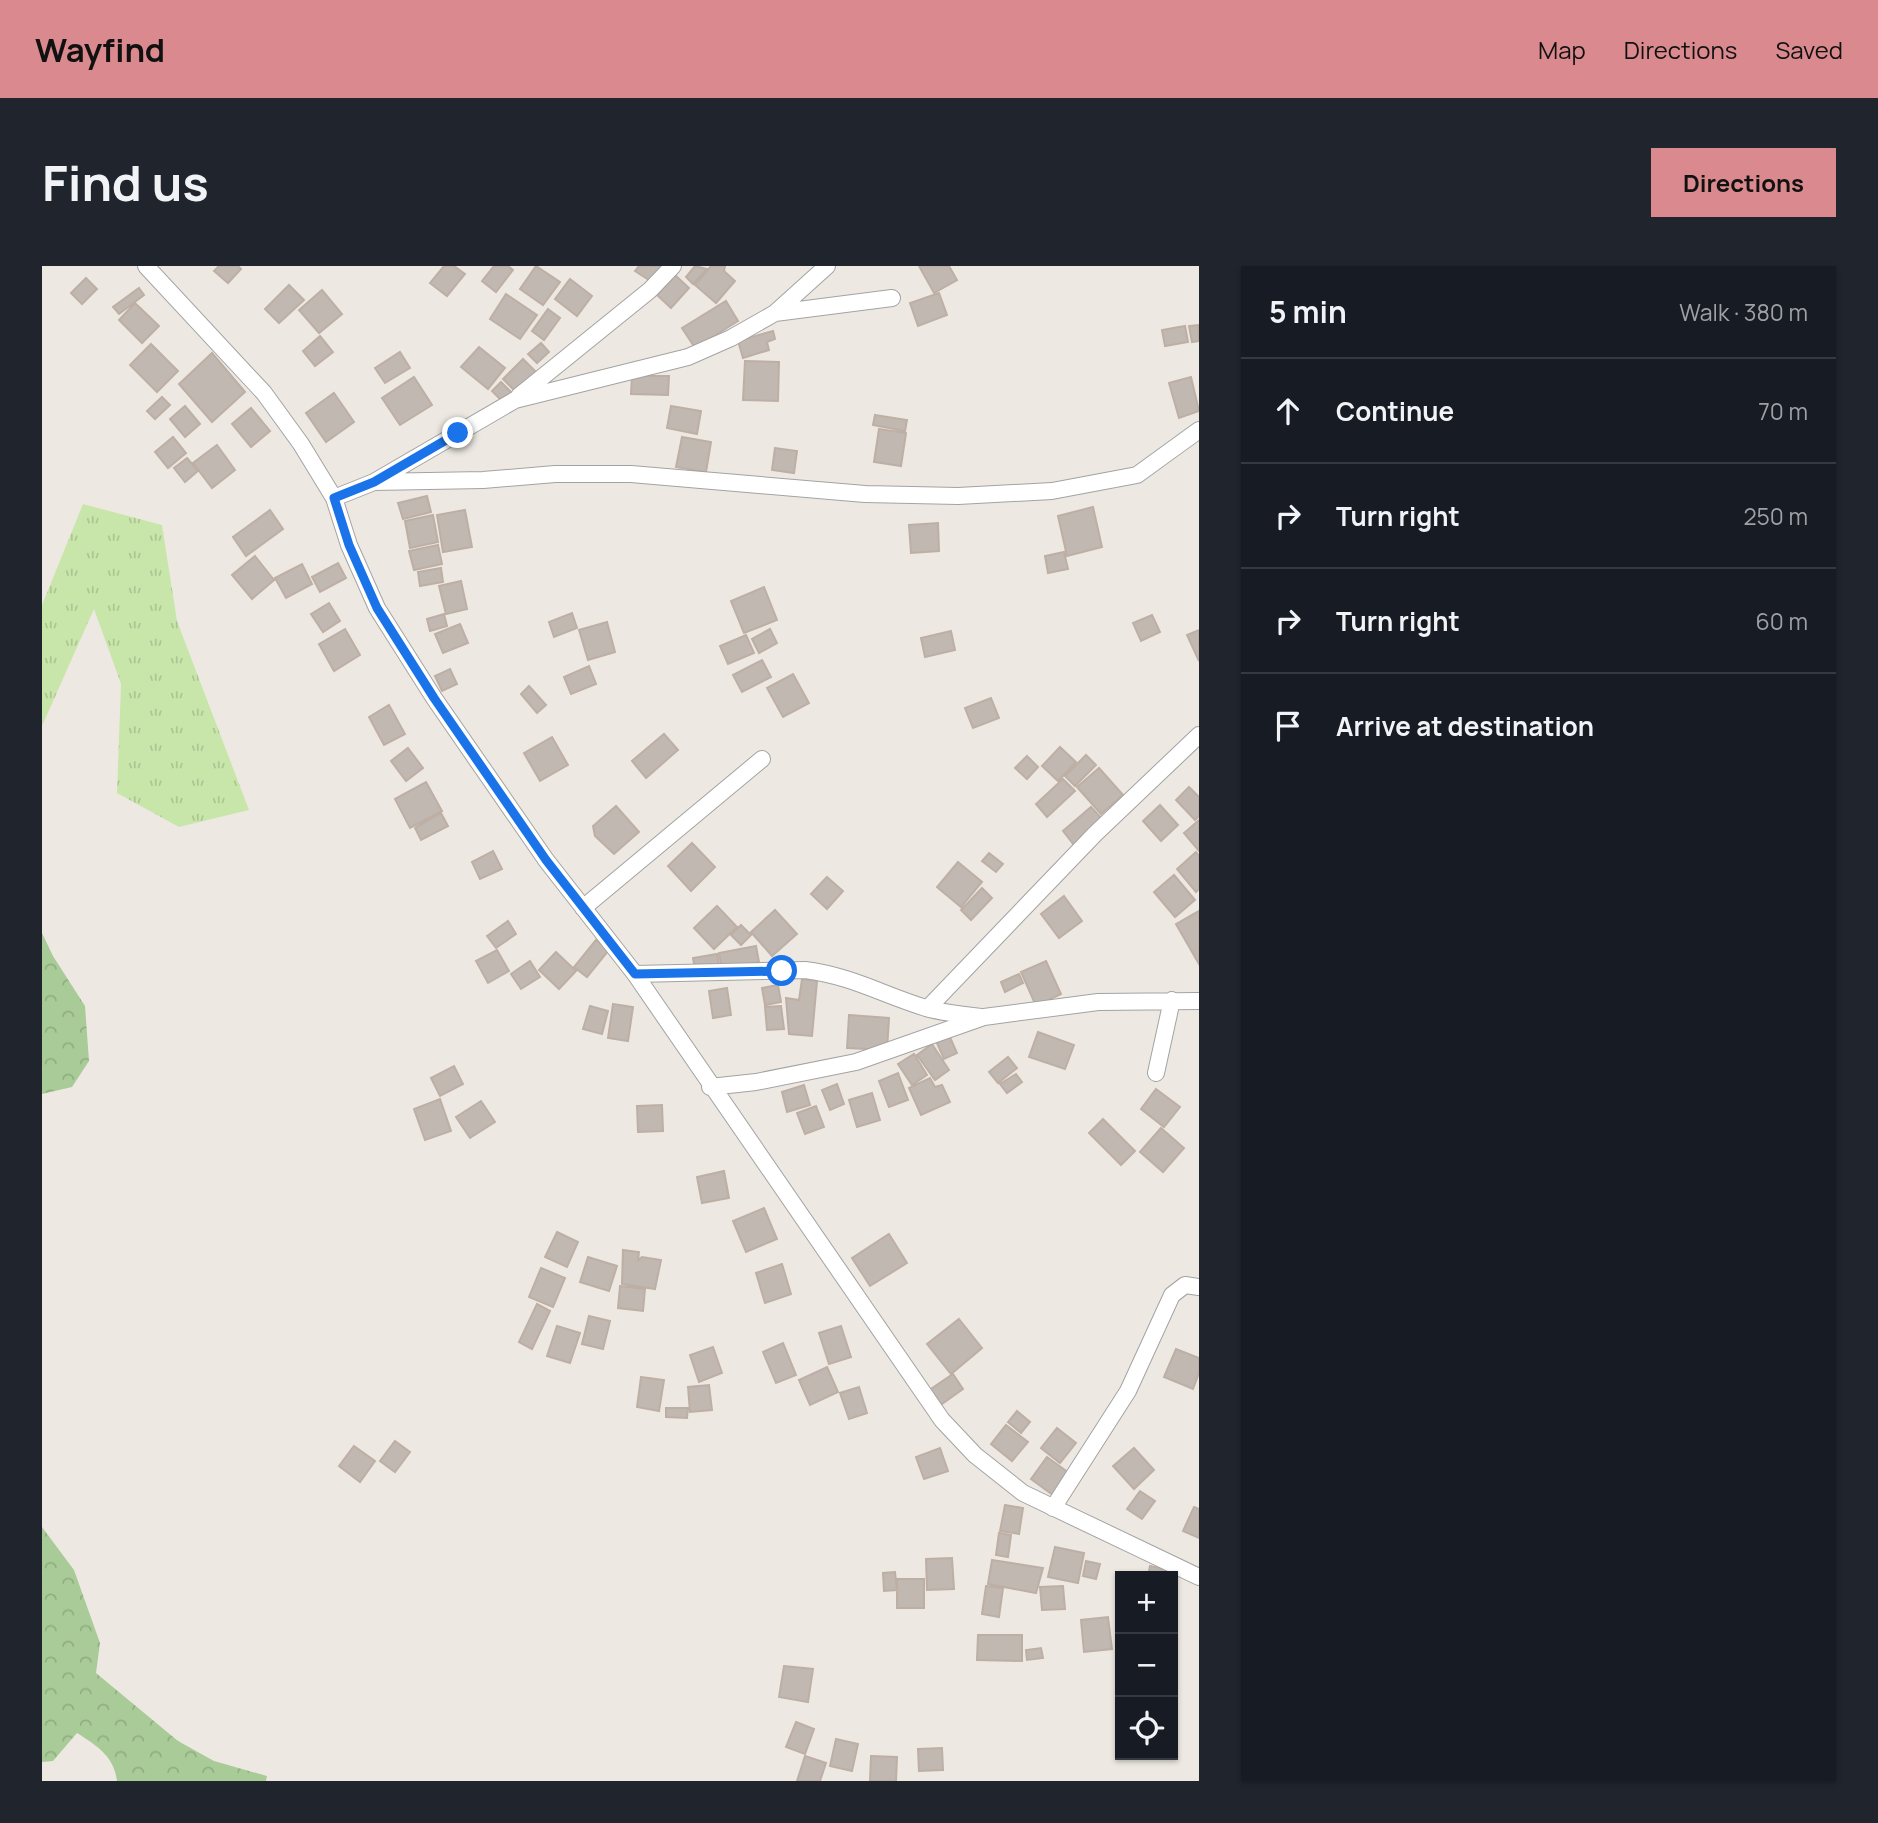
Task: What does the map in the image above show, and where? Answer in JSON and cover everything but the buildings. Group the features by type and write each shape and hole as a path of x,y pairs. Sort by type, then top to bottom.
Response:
{"street":[{"path":"146,266 264,393 334,498 349,545 377,608 434,698 546,860 635,974 710,1087 942,1420 998,1474 1053,1508 1199,1577"},
{"path":"334,498 374,482 515,400 650,290 673,266"},
{"path":"515,400 688,357 731,338 775,313 827,266"},
{"path":"775,313 892,298"},
{"path":"374,482 483,480 555,474 631,474 865,494 958,496 1052,492 1137,475 1199,430"},
{"path":"928,1008 1078,851 1199,736"},
{"path":"583,908 762,759"},
{"path":"635,974 805,970 842,977 928,1008 984,1017"},
{"path":"1156,1073 1172,1000"},
{"path":"710,1087 756,1082 856,1062 984,1017 1098,1002 1199,1001"},
{"path":"1053,1508 1128,1391 1172,1295 1185,1285 1199,1287"}],"green space":[{"path":"83,504 162,525 177,621 249,810 179,827 117,793 121,684 94,609 42,726 42,605"},
{"path":"42,933 53,956 85,1006 89,1061 72,1087 42,1094"},
{"path":"42,1527 74,1570 100,1643 96,1673 178,1741 214,1761 267,1776 266,1781 117,1781 108,1758 98,1747 77,1733 53,1761 42,1762"}],"route":[{"path":"458,433 374,482 334,498 349,545 377,608 434,698 546,860 635,974 782,971"}]}
